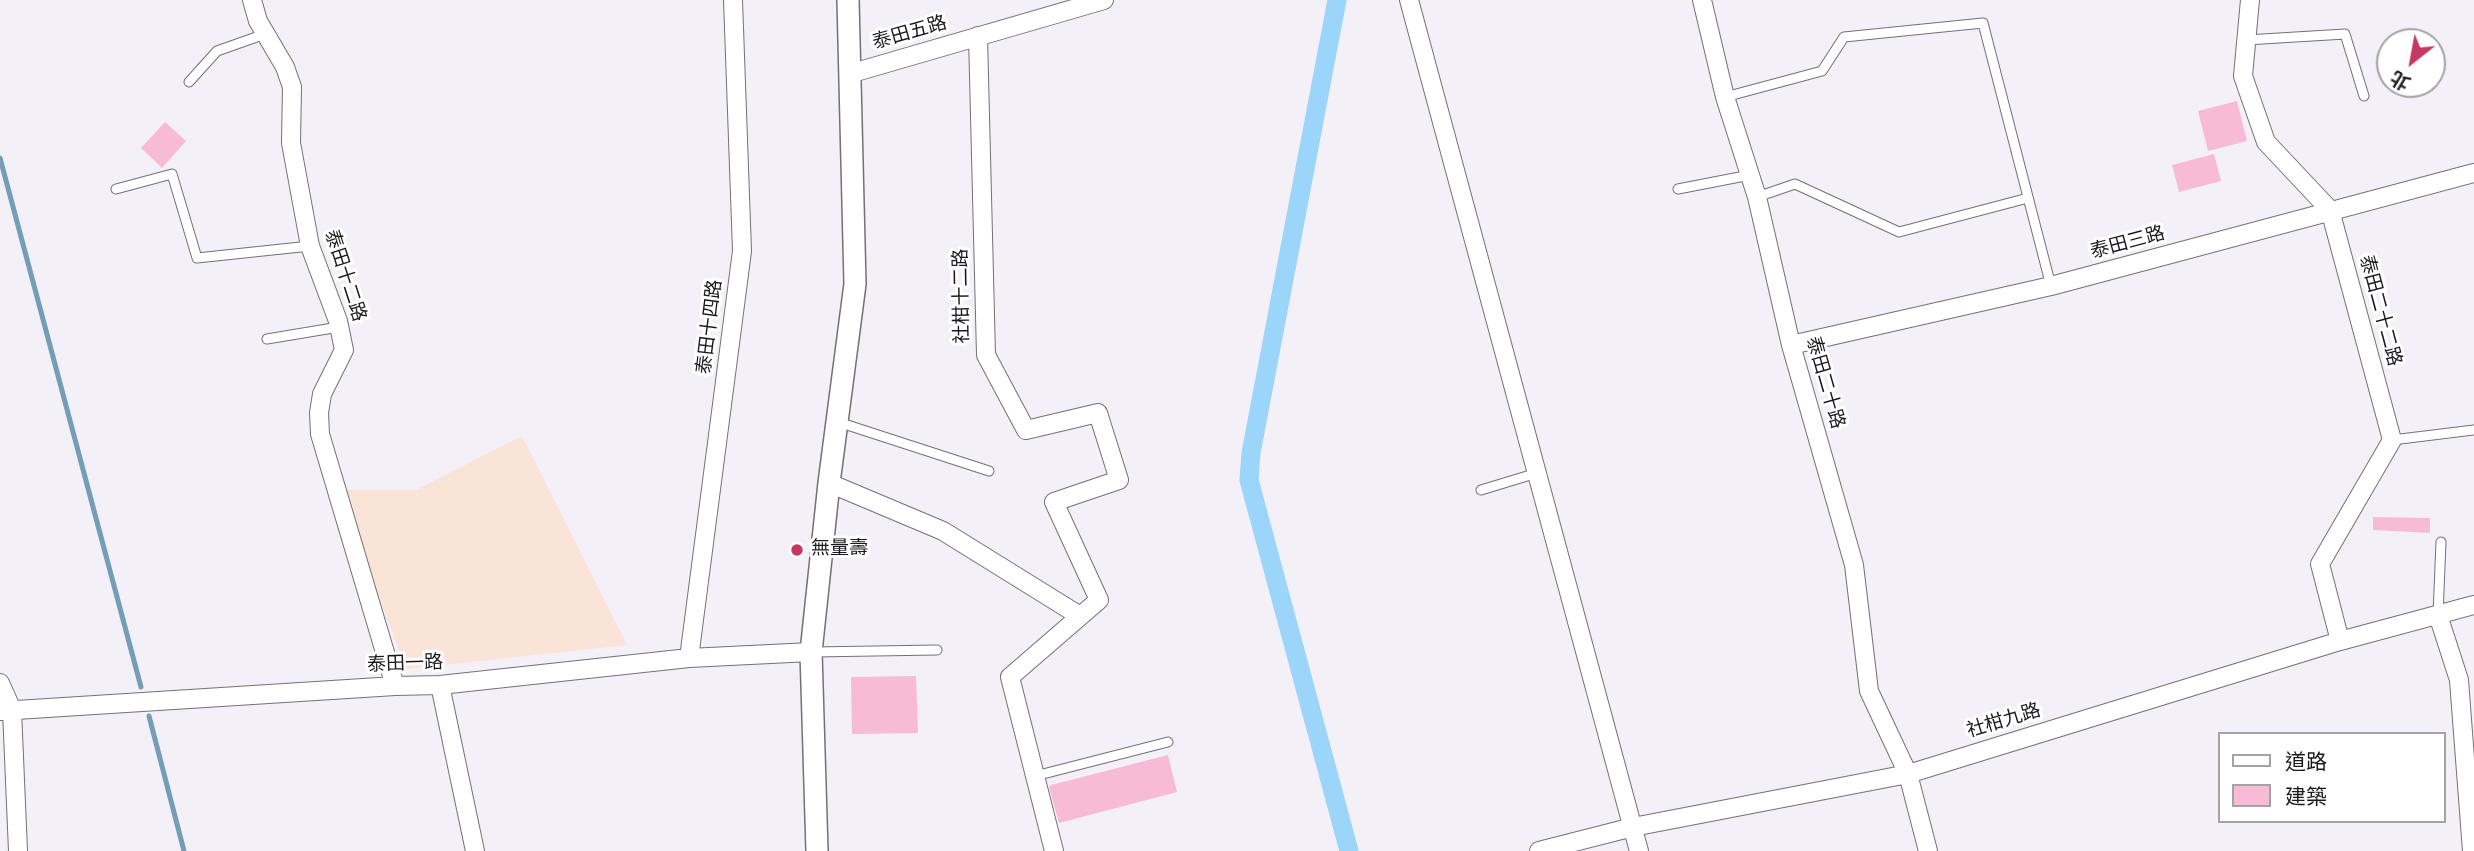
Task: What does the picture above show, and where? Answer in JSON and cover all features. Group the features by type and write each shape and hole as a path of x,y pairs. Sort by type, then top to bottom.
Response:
{"street":[{"name":"泰田十二路","path":"252,0 258,21 285,67 292,87 291,143 310,246 339,327 344,350 322,394 320,434 395,685"},
{"name":"泰田十四路","path":"689,658 742,251 733,0"},
{"path":"817,851 811,652 829,483 855,284 848,0"},
{"name":"泰田五路","path":"849,74 1104,0"},
{"path":"1409,0 1639,851"},
{"name":"泰田二十路","path":"1702,0 1725,97 1757,197 1791,345 1854,565 1869,691 1908,774 1928,851"},
{"name":"泰田二十二路","path":"2250,0 2242,76 2266,142 2330,210 2392,440"},
{"name":"社柑十二路","path":"978,36 986,355 1026,430 1098,413 1119,480 1054,502 1099,600 1010,677 1054,851"},
{"name":"泰田三路","path":"1791,345 2051,286 2474,173"},
{"path":"2340,640 2320,564 2392,440"},
{"path":"829,483 943,531 1080,616"},
{"name":"社柑九路","path":"1539,851 1633,827 1908,774 2340,640 2474,605"},
{"path":"2438,615 2459,680 2472,851"},
{"name":"泰田一路","path":"6,711 395,685 440,685 689,658 811,652"},
{"path":"0,683 6,711 18,851"},
{"path":"440,685 475,851"}],"lane":[{"path":"1725,97 1822,71 1844,37 1983,23 2051,286"},
{"path":"189,82 217,51 265,34"},
{"path":"2246,40 2344,34 2364,96"},
{"path":"116,188 172,174 197,258 310,246"},
{"path":"1678,189 1750,175"},
{"path":"1757,197 1795,184 1899,232 2028,198"},
{"path":"267,339 339,327"},
{"path":"837,422 989,471"},
{"path":"2392,440 2474,430"},
{"path":"1481,490 1537,473"},
{"path":"2438,615 2441,542"},
{"path":"811,652 937,650"},
{"path":"1035,776 1168,742"}],"shaded area":[{"path":"522,436 627,645 406,669 339,490 416,490"}],"building":[{"path":"2237,101 2247,141 2208,151 2198,111"},
{"path":"165,122 186,141 162,168 141,148"},
{"path":"2214,154 2221,181 2179,192 2172,165"},
{"path":"2373,517 2430,518 2430,533 2373,530"},
{"path":"916,676 918,733 852,734 851,677"},
{"path":"1168,755 1177,792 1059,823 1049,787 1051,785"}],"waterway":[{"path":"1337,0 1251,453 1249,480 1349,851"},
{"path":"0,158 141,687"},
{"path":"149,716 184,851"}],"place":[{"name":"無量壽","path":"797,550"}]}
